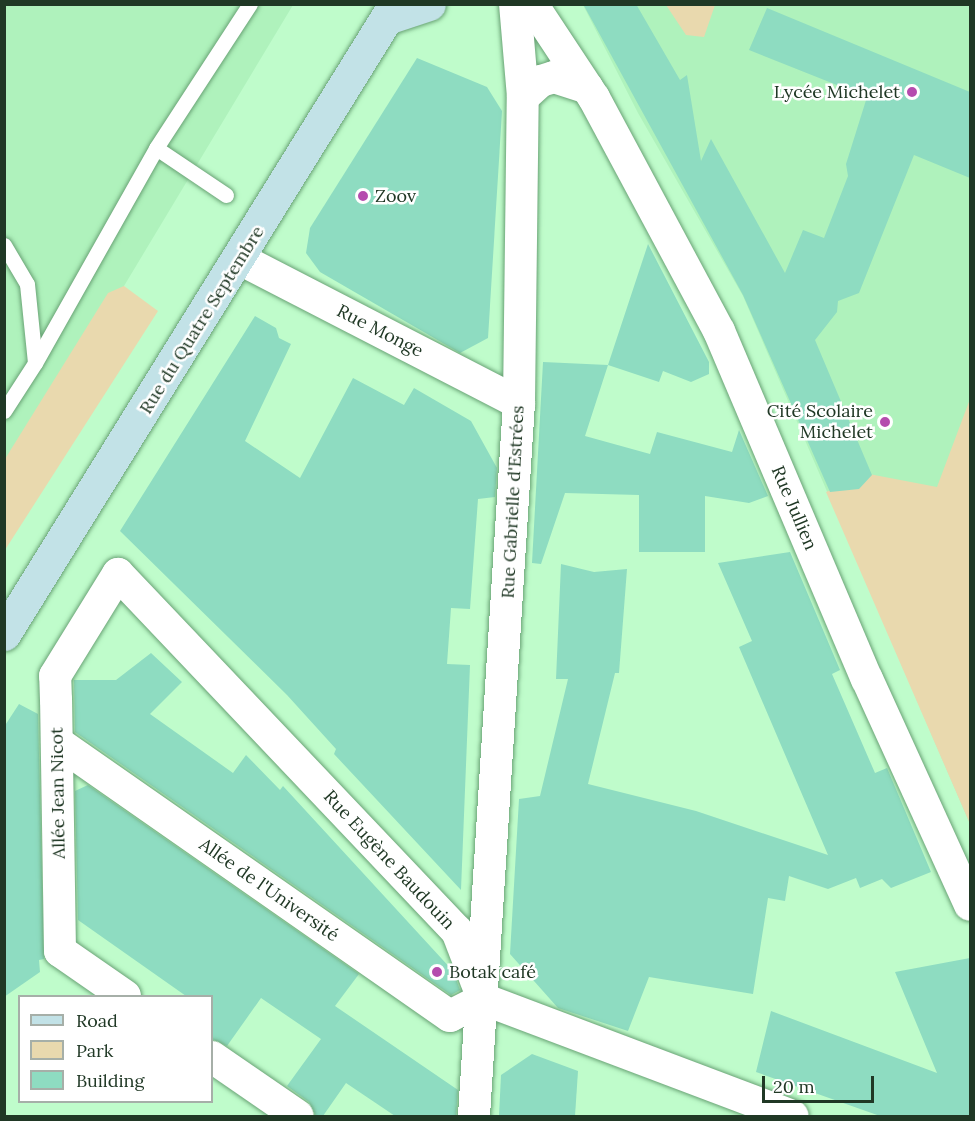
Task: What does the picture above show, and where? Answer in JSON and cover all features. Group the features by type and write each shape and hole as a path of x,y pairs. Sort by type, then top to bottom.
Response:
{"street":[{"path":"392,11 429,4"},
{"name":"Rue Gabrielle d'Estrées","path":"474,1116 519,402 524,97 515,4"},
{"name":"Rue Jullien","path":"532,4 586,88 719,331 867,679 970,905"},
{"name":"Rue du Quatre Septembre","path":"4,634 240,259 392,11"},
{"path":"524,97 554,76 586,88"},
{"name":"Rue Monge","path":"240,259 519,402"},
{"name":"Rue Eugène Baudouin","path":"118,573 457,931 483,999"},
{"name":"Allée Jean Nicot","path":"118,573 56,676 60,951 124,995"},
{"name":"Allée de l'Université","path":"57,742 450,1016 483,999"},
{"path":"483,999 793,1116"},
{"path":"213,1058 298,1116"}],"lane":[{"path":"4,411 35,363 156,148 250,4"},
{"path":"156,148 226,195"},
{"path":"4,245 27,284 35,363"}],"shaded area":[{"path":"5,5 293,5 124,286 123,317 5,504"},
{"name":"Cité Scolaire Michelet","path":"583,5 970,5 970,824 743,296 638,113"}],"green space":[{"path":"666,5 715,5 704,37 686,35"},
{"path":"124,286 158,311 5,550 5,459 108,293"},
{"path":"970,399 970,824 826,492 869,474 937,487"}],"building":[{"path":"583,4 636,4 680,80 687,75 701,161 711,139 785,273 803,230 824,238 848,176 846,164 867,97 749,50 767,8 970,92 970,178 914,155 859,293 838,301 837,312 815,340 872,475 859,489 830,492 743,295"},
{"path":"417,58 487,87 502,111 488,338 460,353 320,272 306,253 310,228"},
{"path":"648,244 709,362 709,374 691,382 663,371 659,382 608,365"},
{"path":"255,316 276,328 279,338 291,344 245,441 300,478 353,378 404,405 414,388 471,421 497,468 495,497 478,499 470,609 451,608 447,664 470,665 461,890 334,754 336,749 287,695 120,531"},
{"path":"543,362 608,365 585,436 650,454 657,432 732,452 739,430 768,496 749,503 705,496 705,552 639,552 639,495 565,493 541,564 532,563"},
{"path":"790,552 840,670 832,674 875,773 887,768 931,872 891,888 882,879 860,888 856,878 828,889 789,876 785,901 768,898 753,994 649,977 628,1031 558,1008 510,954 519,799 540,796 568,679 556,679 561,564 594,572 627,569 619,673 615,673 588,784 696,811 828,855 739,647 752,641 718,563"},
{"path":"151,653 182,682 150,714 233,773 246,755 280,790 283,786 453,971 460,990 451,995 75,732 74,680 116,680"},
{"path":"19,704 38,714 44,959 39,960 40,972 4,997 4,727"},
{"path":"88,785 359,974 335,1006 458,1090 456,1116 395,1116 346,1083 323,1116 316,1116 309,1102 287,1086 321,1039 261,998 227,1046 213,1039 213,995 185,995 78,920 75,791"},
{"path":"970,958 970,1116 880,1116 756,1072 771,1011 937,1073 895,972"},
{"path":"532,1054 578,1071 575,1116 499,1116 501,1075"}],"place":[{"name":"Lycée Michelet","path":"912,92"},
{"name":"Zoov","path":"363,196"},
{"name":"Cité Scolaire Michelet","path":"885,422"},
{"name":"Botak café","path":"437,972"}]}
